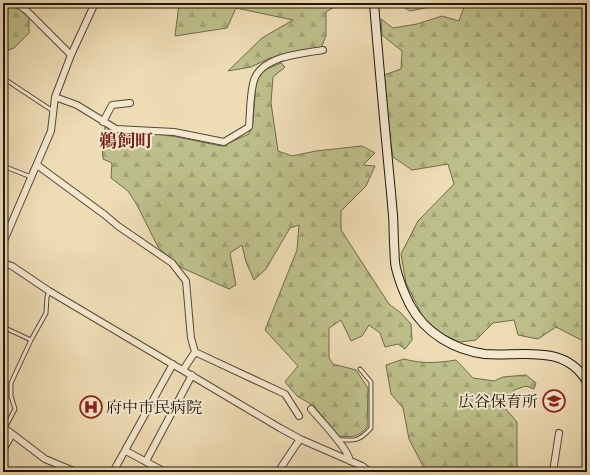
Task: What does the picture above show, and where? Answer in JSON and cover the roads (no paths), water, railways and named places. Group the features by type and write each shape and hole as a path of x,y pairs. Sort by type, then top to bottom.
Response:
{"street":[{"path":"15,3 26,10 71,55"},
{"path":"3,243 51,131 55,97 71,55 96,3"},
{"path":"374,3 396,267 402,287 418,319 426,327 452,345 485,354 540,354 562,359 574,366 587,382"},
{"path":"55,97 77,105 116,129 174,132 224,142 249,127 253,83 256,74 264,65 283,58 323,50"},
{"path":"103,122 112,105 130,103"},
{"path":"36,165 118,226 172,263 186,281 191,338 195,352 285,394 299,416"},
{"path":"3,262 12,266 49,291 300,439 362,466 370,472"},
{"path":"183,370 195,352"},
{"path":"113,472 173,364"},
{"path":"146,461 192,375"},
{"path":"311,409 350,456 350,461"},
{"path":"4,427 45,459 76,472"},
{"path":"553,472 559,433"},
{"path":"3,450 12,434"},
{"path":"278,472 300,439"},
{"path":"126,451 165,472"}],"lane":[{"path":"3,78 53,111"},
{"path":"3,166 31,177"},
{"path":"4,427 15,409 11,396 11,383 31,340 46,314 47,297 49,291"},
{"path":"3,327 31,340"},
{"path":"336,438 355,441 363,437 371,428 371,382 360,369"}],"place":[{"name":"広谷保育所","path":"554,401"},
{"name":"府中市民病院","path":"91,407"}],"district":[{"name":"鵜飼町","path":"126,141"}]}
